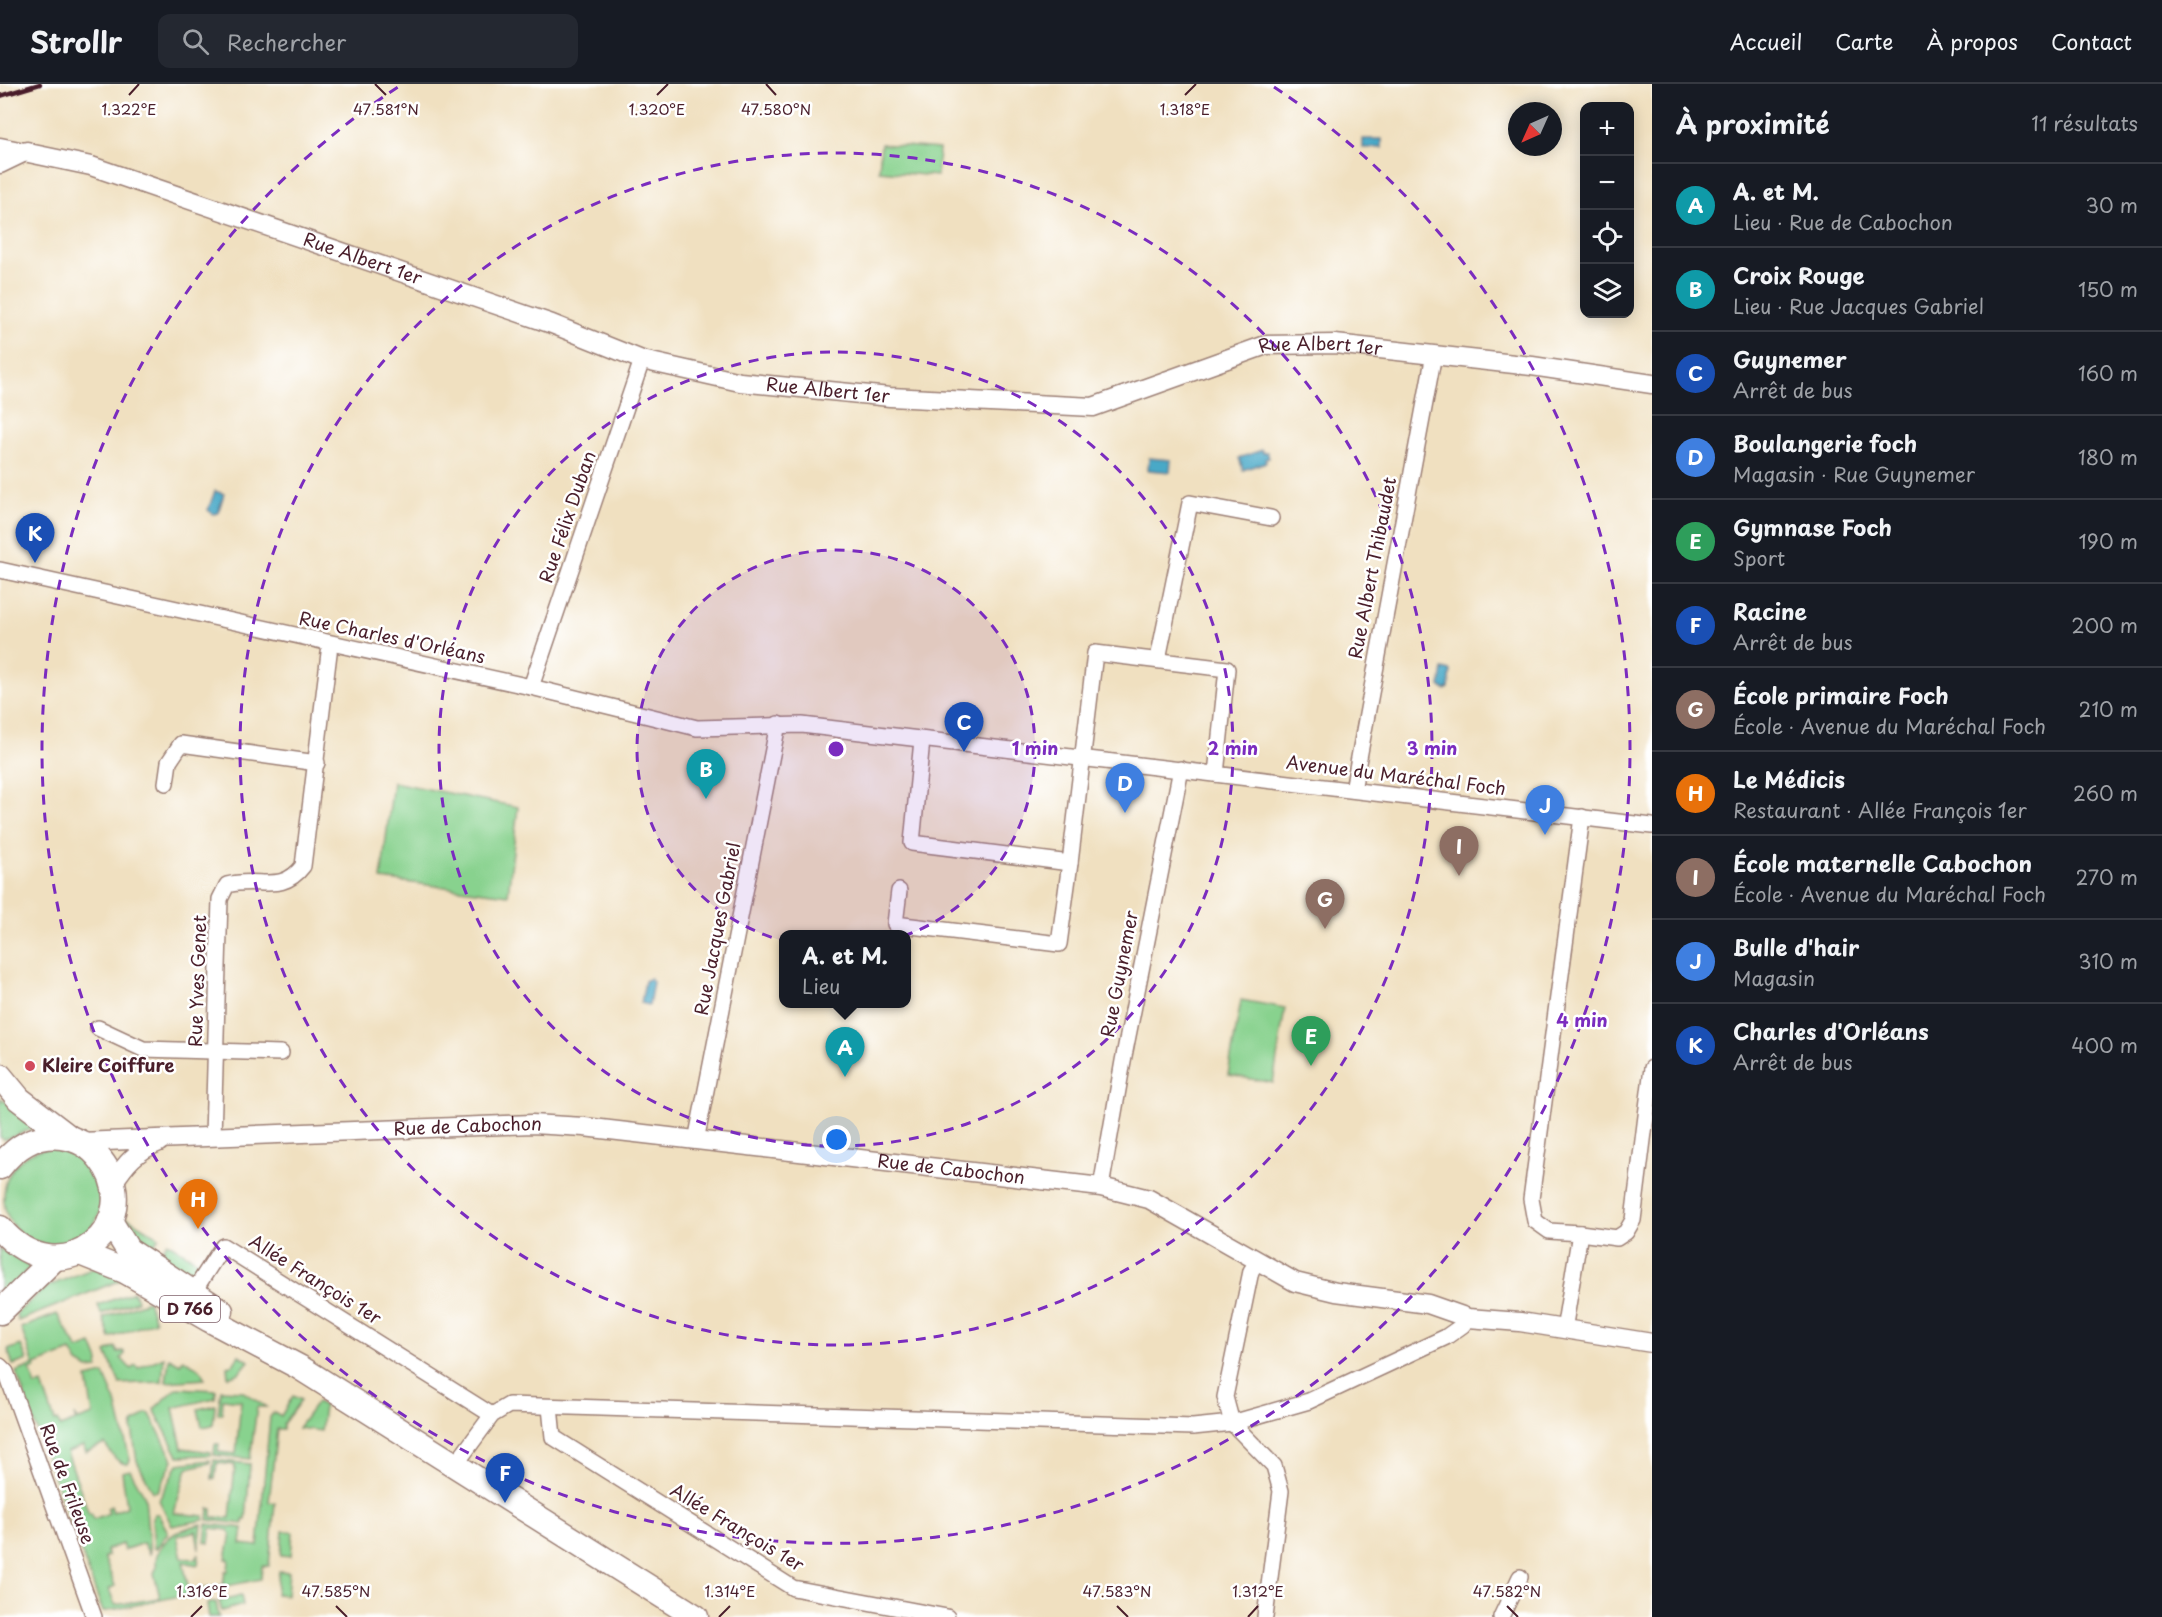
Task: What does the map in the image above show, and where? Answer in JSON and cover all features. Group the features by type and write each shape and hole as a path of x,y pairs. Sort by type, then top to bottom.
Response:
{"main road":[{"path":"0,1076 20,1099 100,1159 113,1183 115,1196 110,1221 98,1239 80,1252 54,1259 33,1255 14,1244 0,1228"},
{"path":"0,1167 12,1152 29,1141 49,1136 75,1140"},
{"name":"D 766","path":"110,1221 128,1250 194,1291 299,1367"},
{"name":"D 766","path":"80,1252 124,1270 210,1320 299,1367 696,1617"},
{"path":"0,1312 54,1259"}],"street":[{"name":"Rue Albert 1er","path":"0,147 91,166 552,324 642,360 740,382 890,397 1093,407 1266,345 1335,344 1434,354 1652,384"},
{"path":"0,164 27,152"},
{"name":"Rue Albert Thibaudet","path":"1353,790 1434,354"},
{"name":"Rue Félix Duban","path":"531,687 642,360"},
{"path":"1158,659 1190,503 1271,518"},
{"name":"Rue Charles d'Orléans","path":"0,570 330,645 531,687 697,728 778,724"},
{"name":"Rue Yves Genet","path":"213,1136 220,899 227,885 243,880 282,884 293,879 303,866 330,645"},
{"path":"899,891 895,924 1059,944 1084,758 1095,652 1227,669 1216,774"},
{"name":"Avenue du Maréchal Foch","path":"778,724 1181,769 1652,826"},
{"name":"Rue Jacques Gabriel","path":"696,1141 778,724"},
{"path":"921,740 912,843 1070,863"},
{"path":"166,783 169,762 181,744 317,763"},
{"name":"Rue Guynemer","path":"1101,1187 1123,1061 1181,769"},
{"path":"1582,817 1531,1199 1535,1221 1548,1231 1617,1238 1626,1232 1633,1220 1652,1068"},
{"path":"98,1028 143,1049 281,1053"},
{"name":"Rue de Cabochon","path":"75,1140 532,1124 584,1127 1101,1187 1149,1199 1295,1282 1336,1292 1428,1305 1468,1318 1652,1343"},
{"name":"Rue de Cabochon","path":"113,1183 136,1153 169,1138"},
{"path":"1564,1330 1580,1233"},
{"name":"Allée François 1er","path":"194,1291 223,1246 492,1415"},
{"path":"1257,1262 1251,1271 1225,1397 1232,1423 1274,1466 1281,1491 1265,1617"},
{"path":"456,1464 492,1415 509,1405 1193,1427 1232,1423 1309,1401 1446,1337 1463,1325 1468,1318"},
{"name":"Rue de Frileuse","path":"0,1366 6,1372 94,1617"},
{"name":"Allée François 1er","path":"550,1407 553,1437 793,1588 947,1617"},
{"path":"1501,1617 1520,1577"}],"green space":[{"path":"881,144 939,149 937,176 879,171"},
{"path":"393,782 518,807 508,895 381,879"},
{"path":"1241,1000 1285,1008 1273,1083 1228,1075"},
{"path":"0,1098 42,1125 4,1140 0,1137"},
{"path":"53,1148 72,1152 88,1162 98,1178 102,1197 98,1216 88,1232 72,1242 53,1246 34,1242 18,1232 8,1216 4,1197 8,1178 18,1162 34,1152"},
{"path":"124,1216 159,1237 147,1256 122,1226"},
{"path":"167,1242 202,1264 196,1270 185,1274 155,1262"},
{"path":"0,1249 31,1266 0,1299"},
{"path":"94,1268 126,1278 18,1321 16,1314 46,1287"},
{"path":"134,1292 137,1301 101,1314 98,1305"},
{"path":"148,1301 155,1321 110,1338 103,1318"},
{"path":"57,1314 78,1349 92,1344 99,1361 98,1368 88,1369 78,1363 71,1351 35,1365 36,1368 30,1370 36,1386 42,1384 55,1421 58,1420 60,1427 76,1421 74,1414 79,1420 93,1415 87,1378 104,1374 116,1402 130,1460 128,1464 124,1464 105,1444 86,1452 83,1446 67,1452 89,1514 91,1513 94,1519 109,1513 107,1508 111,1506 113,1512 127,1507 122,1472 130,1470 145,1497 150,1555 143,1543 124,1550 122,1544 106,1550 108,1556 104,1557 115,1586 109,1589 115,1605 160,1598 154,1573 160,1548 169,1537 202,1524 199,1550 196,1531 177,1536 182,1558 196,1559 199,1553 198,1565 183,1562 189,1591 223,1585 225,1571 228,1571 229,1559 226,1559 231,1534 228,1530 211,1528 209,1543 205,1542 207,1524 243,1528 241,1544 258,1546 270,1417 274,1412 281,1416 293,1396 301,1400 283,1424 283,1429 277,1429 269,1502 275,1503 269,1566 262,1566 261,1579 103,1612 16,1372 34,1365 21,1328"},
{"path":"21,1345 27,1360 13,1365 8,1350"},
{"path":"115,1347 118,1353 123,1351 125,1354 121,1358 131,1369 136,1365 138,1368 164,1357 162,1382 120,1384 106,1352"},
{"path":"239,1355 249,1361 239,1373 228,1377 227,1366 233,1365"},
{"path":"169,1358 180,1364 183,1359 200,1369 205,1379 166,1382"},
{"path":"177,1388 216,1390 215,1398 173,1408 182,1448 211,1452 211,1455 178,1456 154,1409"},
{"path":"221,1390 242,1391 266,1407 257,1407 250,1459 214,1455 215,1444 219,1444 218,1452 236,1454 241,1401 223,1399 222,1414 218,1414"},
{"path":"317,1402 324,1406 321,1431 298,1428"},
{"path":"215,1405 213,1425 202,1427 198,1409"},
{"path":"147,1413 150,1414 173,1460 158,1491 153,1492 137,1461 132,1429 133,1424"},
{"path":"210,1460 210,1463 187,1468 174,1513 204,1516 204,1520 172,1526 159,1500 178,1464"},
{"path":"214,1460 250,1464 246,1520 243,1520 243,1524 208,1520 209,1508 212,1509 212,1517 230,1518 235,1465 217,1463 215,1479 212,1479"},
{"path":"154,1514 158,1514 168,1532 157,1548 154,1548 152,1519"},
{"path":"283,1531 293,1532 291,1556 281,1555"},
{"path":"279,1571 289,1572 287,1595 276,1594"},
{"path":"241,1595 243,1605 222,1611 219,1601"},
{"path":"216,1602 219,1617 209,1617 207,1604"}],"water":[{"path":"1363,139 1382,139 1382,148 1363,148"},
{"path":"1262,450 1263,453 1267,452 1269,458 1265,459 1266,462 1243,470 1239,458"},
{"path":"1149,458 1171,460 1170,472 1148,470"},
{"path":"215,491 224,494 218,513 213,514 208,510"},
{"path":"1443,669 1451,671 1449,688 1445,690 1440,686"},
{"path":"650,978 653,982 649,1005 641,1003 645,981"}],"railway":[{"path":"0,96 40,84"}],"place":[{"name":"Charles d'Orléans","path":"35,563"},
{"name":"Guynemer","path":"964,752"},
{"name":"Croix Rouge","path":"706,799"},
{"name":"Boulangerie foch","path":"1125,813"},
{"name":"Bulle d'hair","path":"1545,835"},
{"name":"École maternelle Cabochon","path":"1459,876"},
{"name":"École primaire Foch","path":"1325,929"},
{"name":"Kleire Coiffure","path":"30,1066"},
{"name":"Gymnase Foch","path":"1311,1066"},
{"name":"A. et M.","path":"845,1077"},
{"name":"Le Médicis","path":"198,1229"},
{"name":"Racine","path":"505,1503"}]}
